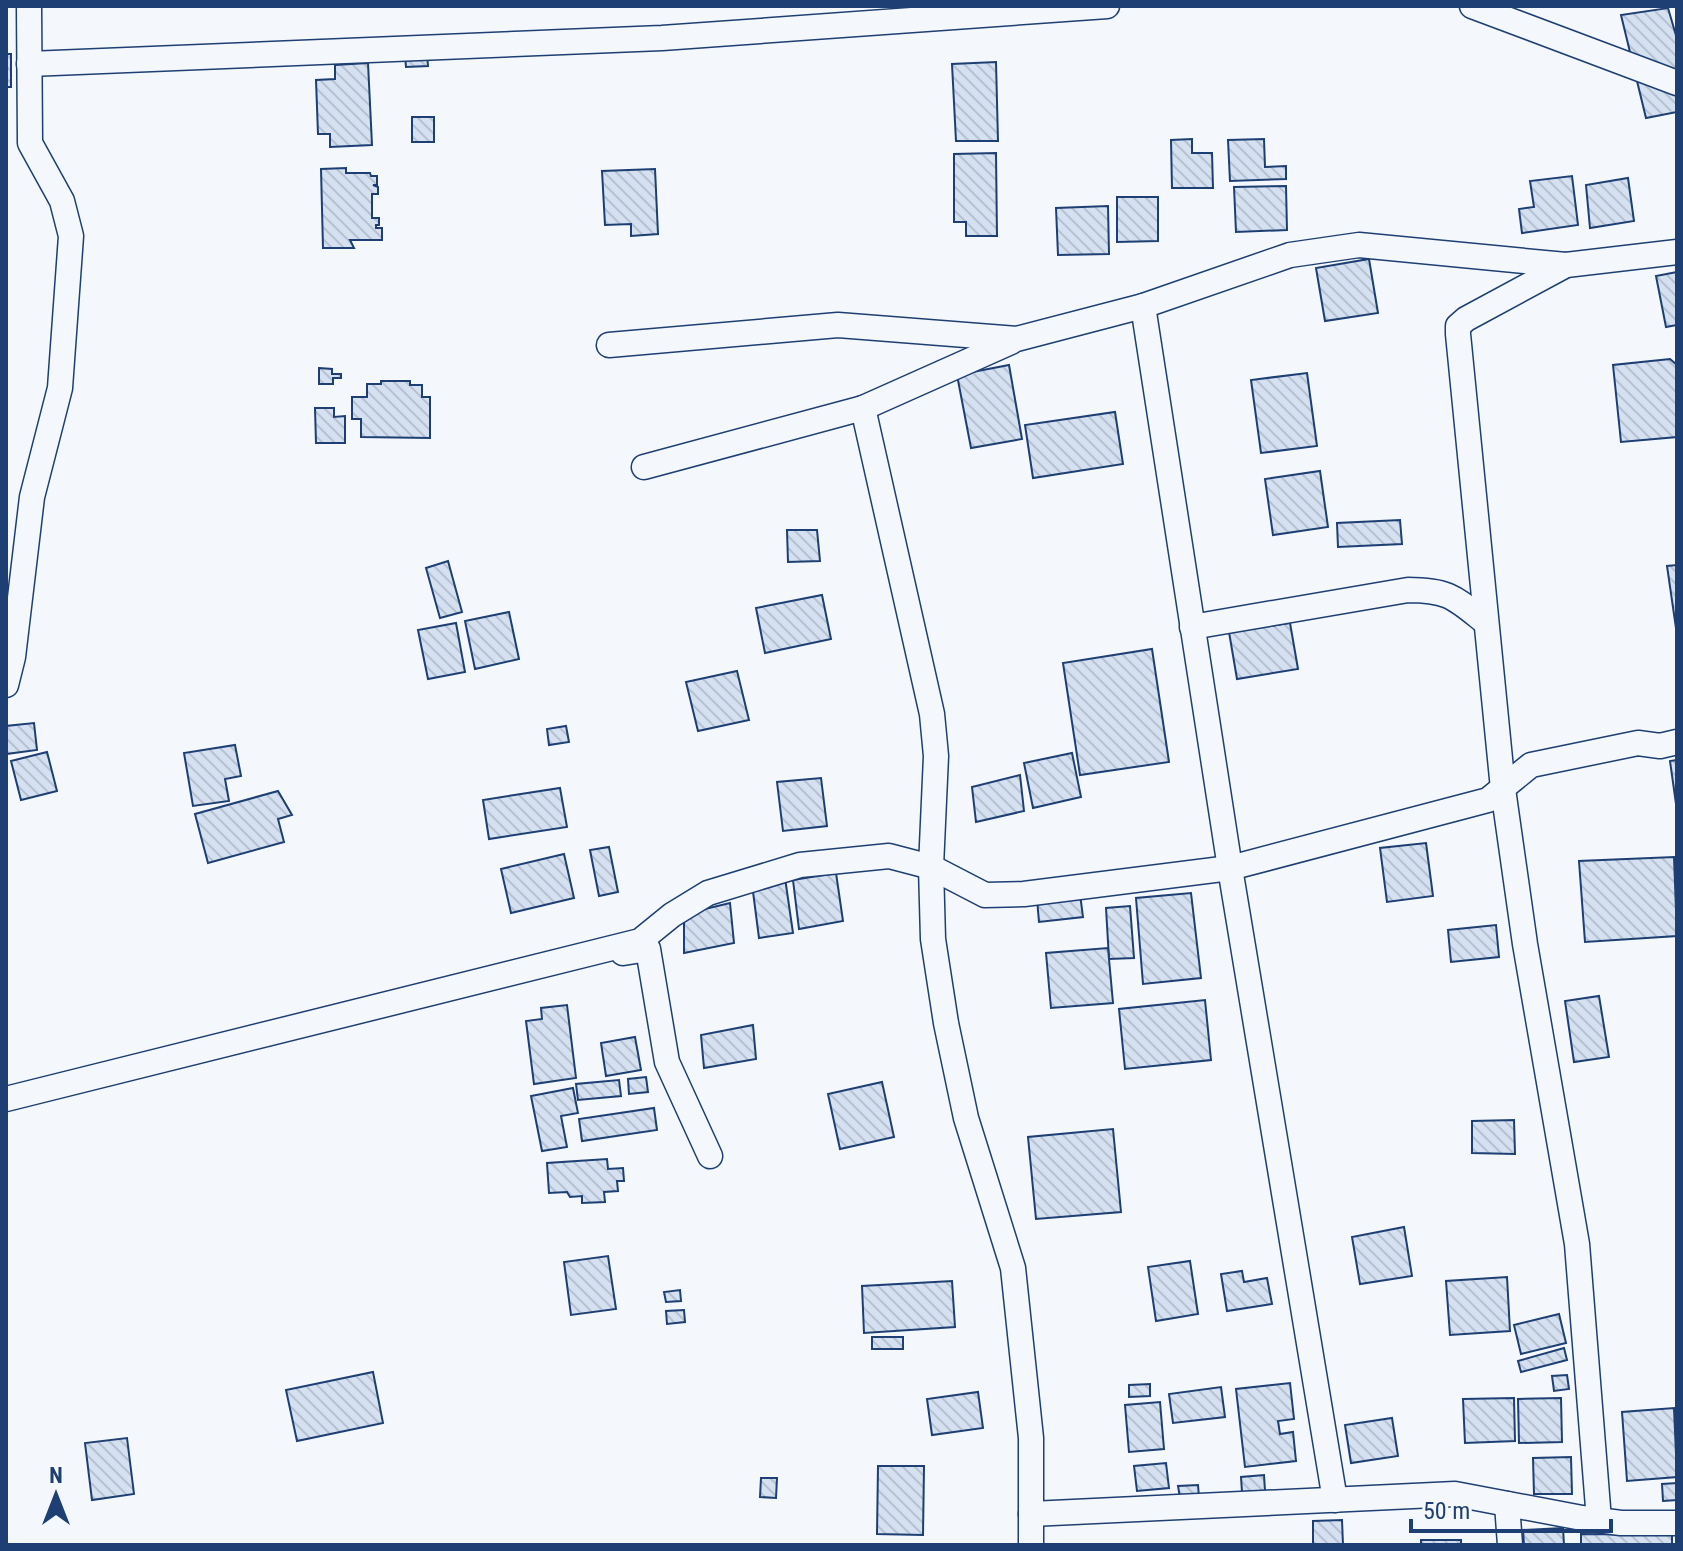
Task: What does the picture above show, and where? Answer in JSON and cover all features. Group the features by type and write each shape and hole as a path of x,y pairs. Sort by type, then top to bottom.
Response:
{"street":[{"path":"6,685 13,657 32,497 60,388 71,236 62,201 30,143 29,6"},
{"path":"29,64 662,38 914,13 1107,6"},
{"path":"1472,6 1677,83"},
{"path":"644,467 863,408 1017,339 1143,306 1290,255 1359,245 1566,265 1677,252"},
{"path":"1566,265 1458,326 1503,789 1525,944 1577,1244 1599,1520"},
{"path":"1143,306 1230,868 1335,1500"},
{"path":"609,345 838,325 1017,339"},
{"path":"863,408 932,714 936,756 931,867 933,939 946,1023 966,1118 1013,1268 1031,1438 1031,1545"},
{"path":"1192,627 1408,590 1436,590 1458,600 1485,622"},
{"path":"6,1099 640,941 672,915 708,893 800,865 889,856 931,867 985,895 1024,894 1230,868 1488,800 1531,765 1638,743 1660,746 1677,742"},
{"path":"526,970 648,949 667,1062 710,1156"},
{"path":"1031,1514 1455,1494 1599,1520 1677,1523"},
{"path":"1507,1504 1510,1545"}],"building":[{"path":"1668,8 1677,39 1677,112 1646,118 1621,15"},
{"path":"426,42 428,66 406,67 404,43"},
{"path":"6,54 11,54 11,87 6,87"},
{"path":"996,62 998,141 956,141 952,64"},
{"path":"368,63 372,145 330,147 330,134 318,134 316,80 335,79 335,65"},
{"path":"412,117 434,117 434,142 412,142"},
{"path":"1192,139 1192,153 1212,153 1213,188 1172,188 1171,140"},
{"path":"1264,139 1265,167 1286,166 1286,179 1230,181 1228,140"},
{"path":"996,153 997,236 966,236 966,222 954,222 954,154"},
{"path":"346,168 346,173 377,176 377,185 373,185 378,187 378,194 372,194 372,218 379,218 376,228 382,228 382,240 350,240 354,248 323,248 321,169"},
{"path":"655,169 658,234 631,236 631,224 605,225 602,171"},
{"path":"1572,176 1578,225 1522,233 1519,209 1534,207 1530,181"},
{"path":"1628,178 1634,221 1590,228 1586,185"},
{"path":"1286,186 1287,230 1236,232 1234,187"},
{"path":"1117,197 1158,197 1158,241 1117,242"},
{"path":"1108,206 1109,254 1058,255 1056,208"},
{"path":"1369,259 1378,313 1325,321 1316,268"},
{"path":"1677,272 1677,325 1666,327 1656,276"},
{"path":"1670,359 1677,365 1677,437 1621,442 1613,365"},
{"path":"1009,365 1022,439 971,448 957,375"},
{"path":"319,368 332,369 332,374 341,374 341,378 333,378 333,384 319,384"},
{"path":"1307,373 1317,446 1261,453 1251,380"},
{"path":"381,381 410,381 410,385 422,385 422,397 430,397 430,438 361,437 361,419 352,419 352,397 367,397 367,384 381,384"},
{"path":"315,408 334,408 334,417 345,416 345,443 316,443"},
{"path":"1115,412 1123,464 1033,478 1025,425"},
{"path":"1320,471 1328,527 1273,535 1265,479"},
{"path":"1400,520 1402,544 1338,547 1337,523"},
{"path":"787,530 817,530 820,561 788,562"},
{"path":"448,561 462,612 440,618 426,568"},
{"path":"1677,565 1677,635 1667,566"},
{"path":"822,595 831,639 765,653 756,608"},
{"path":"509,612 519,659 475,669 465,621"},
{"path":"456,623 465,672 428,679 418,630"},
{"path":"1290,623 1298,669 1237,679 1229,632"},
{"path":"1152,649 1169,762 1080,775 1063,663"},
{"path":"737,671 749,720 698,731 686,682"},
{"path":"34,723 37,750 6,754 6,726"},
{"path":"566,726 569,742 549,745 547,729"},
{"path":"235,745 241,776 225,779 229,801 193,806 184,753"},
{"path":"47,752 57,791 21,800 11,761"},
{"path":"1072,753 1081,797 1033,808 1024,763"},
{"path":"1677,760 1677,811 1670,761"},
{"path":"1020,775 1024,811 976,822 972,787"},
{"path":"821,778 827,826 783,831 777,782"},
{"path":"560,788 567,827 489,839 483,800"},
{"path":"278,791 292,815 278,819 284,842 208,863 195,814"},
{"path":"1426,843 1433,896 1387,902 1380,848"},
{"path":"609,847 618,892 599,896 590,850"},
{"path":"564,854 574,898 511,913 501,869"},
{"path":"1674,857 1677,936 1585,942 1579,861"},
{"path":"836,873 843,921 799,929 793,880"},
{"path":"785,878 793,933 759,938 752,884"},
{"path":"1191,893 1201,978 1143,984 1136,898"},
{"path":"1080,894 1083,917 1039,922 1037,899"},
{"path":"730,903 734,943 684,953 684,914"},
{"path":"1130,906 1134,958 1109,959 1106,908"},
{"path":"1496,925 1499,957 1451,962 1448,930"},
{"path":"1108,948 1113,1003 1051,1008 1046,953"},
{"path":"1599,996 1609,1057 1574,1062 1565,1001"},
{"path":"1205,1000 1211,1060 1125,1069 1119,1009"},
{"path":"567,1005 576,1078 534,1084 526,1021 542,1019 541,1008"},
{"path":"753,1025 756,1059 704,1068 701,1035"},
{"path":"635,1037 641,1070 606,1076 601,1043"},
{"path":"646,1077 648,1092 629,1094 628,1079"},
{"path":"619,1080 621,1096 578,1100 576,1084"},
{"path":"882,1082 894,1137 840,1149 828,1094"},
{"path":"573,1088 578,1113 561,1116 567,1147 542,1151 531,1096"},
{"path":"654,1108 657,1130 582,1141 579,1119"},
{"path":"1514,1120 1515,1154 1472,1153 1472,1121"},
{"path":"1113,1129 1121,1212 1036,1219 1028,1137"},
{"path":"607,1159 608,1169 623,1168 624,1181 617,1181 618,1191 604,1192 605,1202 582,1203 582,1196 570,1197 567,1192 549,1193 547,1163"},
{"path":"1404,1227 1412,1276 1360,1284 1352,1237"},
{"path":"608,1256 616,1309 571,1315 564,1262"},
{"path":"1190,1261 1198,1314 1156,1321 1148,1267"},
{"path":"1242,1271 1244,1282 1267,1278 1272,1304 1227,1311 1221,1274"},
{"path":"1507,1277 1510,1331 1450,1335 1446,1281"},
{"path":"952,1281 955,1327 864,1333 862,1286"},
{"path":"680,1290 681,1301 666,1302 664,1292"},
{"path":"684,1310 685,1322 667,1324 666,1311"},
{"path":"1559,1314 1566,1343 1521,1354 1514,1325"},
{"path":"872,1337 903,1337 903,1349 872,1349"},
{"path":"1564,1348 1567,1360 1521,1372 1518,1361"},
{"path":"373,1372 383,1423 297,1441 286,1390"},
{"path":"1567,1375 1569,1389 1554,1391 1552,1376"},
{"path":"1290,1383 1294,1419 1278,1421 1280,1434 1293,1432 1296,1461 1245,1467 1236,1389"},
{"path":"1150,1384 1150,1396 1129,1397 1129,1385"},
{"path":"1221,1387 1225,1417 1173,1423 1169,1394"},
{"path":"978,1392 983,1428 932,1435 927,1399"},
{"path":"1514,1398 1515,1441 1465,1443 1463,1399"},
{"path":"1561,1398 1562,1442 1519,1443 1518,1399"},
{"path":"1160,1402 1164,1449 1129,1452 1125,1405"},
{"path":"1674,1408 1677,1477 1627,1481 1622,1412"},
{"path":"1392,1418 1398,1456 1351,1463 1345,1425"},
{"path":"127,1438 134,1494 92,1500 85,1443"},
{"path":"1571,1457 1572,1494 1534,1494 1533,1458"},
{"path":"1166,1463 1169,1488 1137,1491 1134,1466"},
{"path":"878,1466 924,1466 923,1535 877,1534"},
{"path":"1264,1475 1265,1491 1242,1492 1241,1477"},
{"path":"761,1478 777,1478 776,1498 760,1497"},
{"path":"1677,1483 1677,1500 1663,1501 1662,1484"},
{"path":"1198,1485 1199,1497 1180,1498 1178,1486"},
{"path":"1342,1520 1343,1545 1313,1545 1313,1521"},
{"path":"1563,1528 1564,1545 1524,1545 1523,1530"},
{"path":"1581,1534 1672,1535 1672,1545 1581,1545"},
{"path":"1421,1540 1461,1540 1461,1545 1421,1545"}]}
